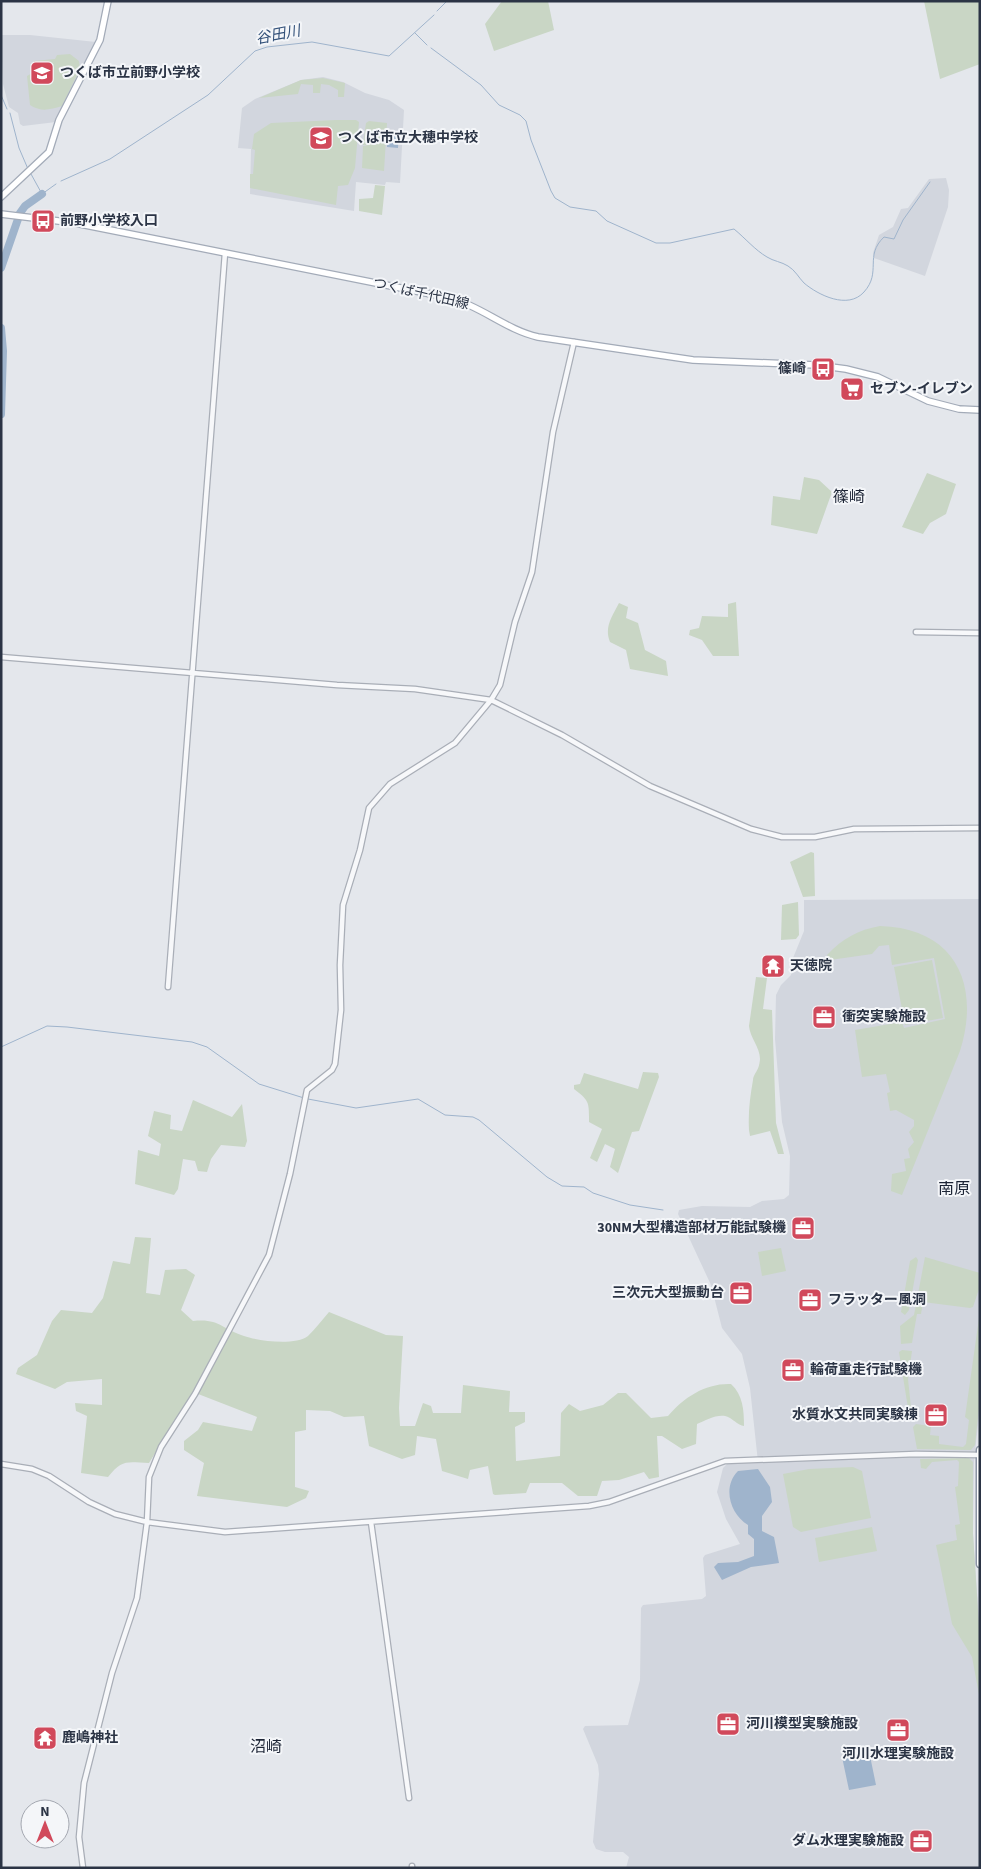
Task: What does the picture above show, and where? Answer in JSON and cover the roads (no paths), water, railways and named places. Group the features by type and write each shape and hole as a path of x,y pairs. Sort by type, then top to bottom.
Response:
{"highway":[{"path":"980,1450 980,1564"}],"main road":[{"path":"1,197 49,152 57,124 102,35 108,1"},
{"name":"つくば千代田線","path":"1,214 76,223 450,298 478,308 531,336 693,360 816,365 846,369 878,378 928,401 959,409 980,410"}],"street":[{"path":"168,987 225,253"},
{"path":"83,1868 79,1837 84,1783 112,1673 135,1607 147,1522 147,1486 155,1458 196,1394 269,1255 290,1174 306,1090 332,1070 335,1064 342,1010 340,964 343,905 360,850 369,808 390,784 455,743 491,700 500,685 516,622 532,572 553,432 574,342"},
{"path":"916,632 980,633"},
{"path":"1,657 337,685 415,689 491,700 562,735 650,786 765,834 801,838 854,829 980,828"},
{"path":"1,1464 32,1469 63,1483 101,1509 147,1522 233,1532 590,1506 609,1502 725,1460 916,1454 979,1455"},
{"path":"371,1522 409,1798"}],"water":[{"path":"388,131 399,132 398,148 387,147"},
{"path":"758,1469 770,1487 772,1502 762,1516 762,1531 774,1537 779,1563 751,1567 722,1580 714,1567 718,1563 738,1562 754,1556 754,1539 748,1534 748,1525 733,1507 729,1492 733,1477 738,1471"},
{"path":"869,1751 876,1785 849,1790 842,1757"}],"waterway":[{"name":"谷田川","path":"437,11 447,1"},
{"name":"谷田川","path":"61,181 110,159 208,95 255,51 267,47 312,42 389,56 434,15"},
{"path":"415,33 427,45"},
{"path":"431,48 481,85 499,105 520,115 526,121 531,140 555,198 570,207 596,211 607,221 656,243 670,243 734,229 763,254 790,268 810,288 833,299 850,300 864,292 872,278 875,251 878,244 884,237 894,239 903,220 930,182"},
{"path":"1,95 7,109"},
{"path":"10,113 19,148 28,169"},
{"name":"谷田川","path":"31,174 42,194 56,184"},
{"name":"谷田川","path":"20,213 25,206 42,194"},
{"name":"谷田川","path":"1,268 18,219"},
{"name":"谷田川","path":"1,328 3,351 1,414"},
{"path":"1,1047 47,1026 192,1042 207,1047 259,1084 304,1098"},
{"path":"308,1099 356,1108 418,1099 445,1115 473,1117 479,1120 547,1177 562,1186 584,1187 593,1193 630,1205 663,1210"}],"place":[{"name":"つくば市立前野小学校","path":"42,73"},
{"name":"つくば市立大穂中学校","path":"321,138"},
{"name":"前野小学校入口","path":"43,221"},
{"name":"篠崎","path":"823,369"},
{"name":"セブン-イレブン","path":"852,389"},
{"name":"天徳院","path":"773,966"},
{"name":"衝突実験施設","path":"824,1017"},
{"name":"30NM大型構造部材万能試験機","path":"803,1228"},
{"name":"三次元大型振動台","path":"741,1293"},
{"name":"フラッター風洞","path":"810,1300"},
{"name":"輪荷重走行試験機","path":"793,1370"},
{"name":"水質水文共同実験棟","path":"936,1415"},
{"name":"河川模型実験施設","path":"728,1724"},
{"name":"河川水理実験施設","path":"898,1730"},
{"name":"鹿嶋神社","path":"45,1738"},
{"name":"ダム水理実験施設","path":"921,1841"}],"district":[{"name":"篠崎","path":"849,497"},
{"name":"南原","path":"954,1189"},
{"name":"沼崎","path":"266,1747"}]}
